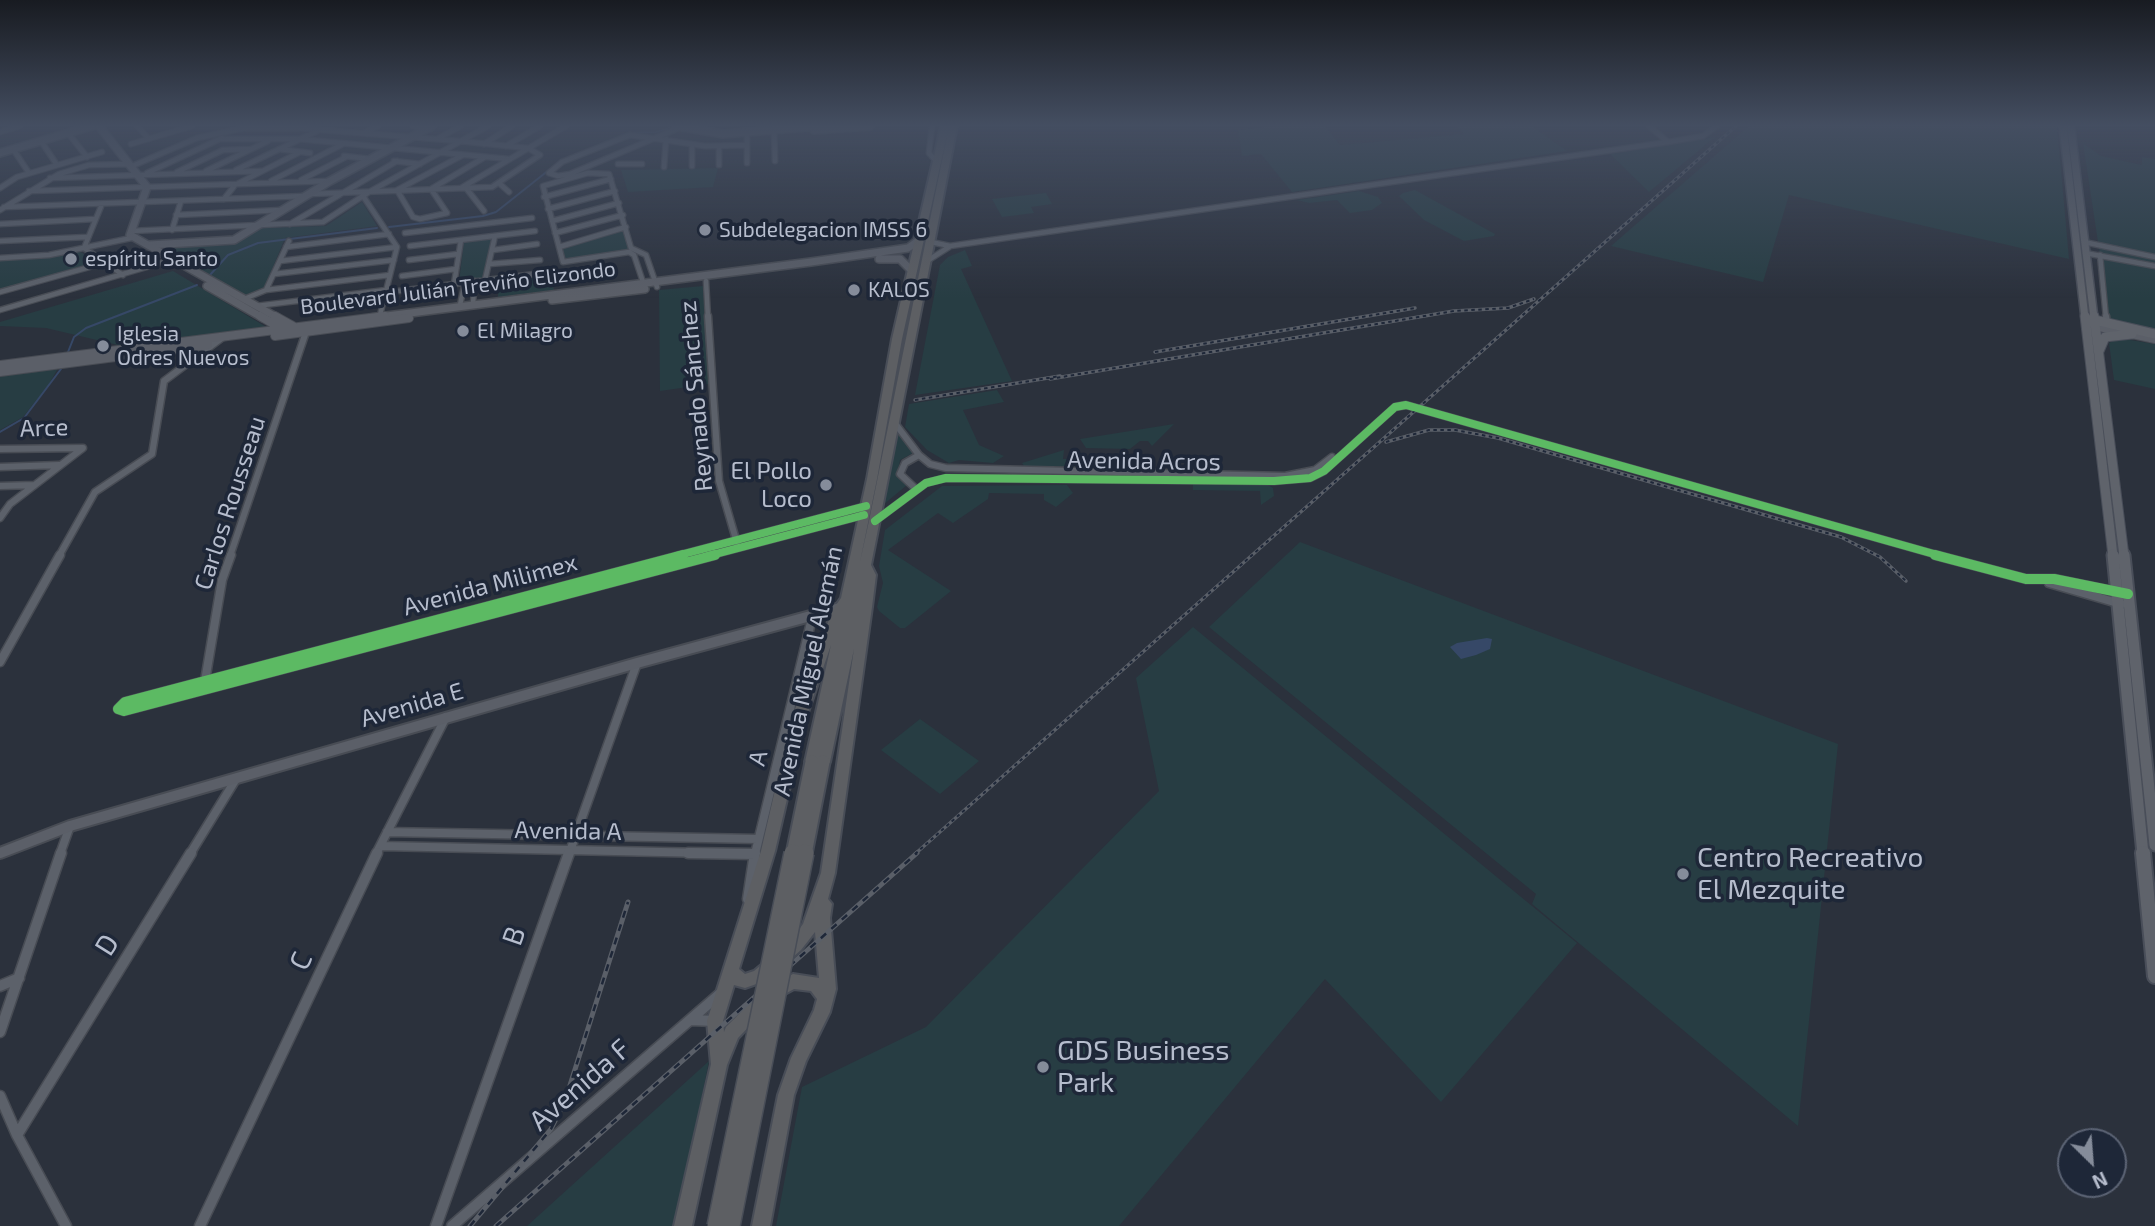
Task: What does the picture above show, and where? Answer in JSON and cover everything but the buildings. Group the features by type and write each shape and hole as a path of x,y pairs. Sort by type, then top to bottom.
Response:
{"highway":[{"name":"Avenida Miguel Alemán","path":"731,1226 817,762 843,603 865,510 931,183"},
{"name":"Avenida Miguel Alemán","path":"716,1226 817,762 875,521 928,261 939,183"},
{"path":"761,1226 788,1086 826,997 828,980 822,918 870,575 865,564"},
{"path":"719,1065 715,1021 722,992 734,975 747,912 768,851 798,721 843,603"},
{"path":"734,975 745,981 759,976 802,938 815,915 828,873"},
{"path":"683,1226 726,1044 738,1025 776,990 793,981 808,981 820,986 826,997"}],"main road":[{"path":"132,235 147,187 145,183"},
{"path":"149,245 225,242 237,238 326,183"},
{"path":"2069,183 2123,645 2155,976"},
{"path":"2077,183 2130,606 2155,845"},
{"path":"132,235 170,260"},
{"path":"132,235 281,329"},
{"path":"656,284 695,276 908,248 918,241"},
{"path":"740,277 866,254"},
{"name":"Boulevard Julián Treviño Elizondo","path":"0,365 281,329 306,332 616,293 656,284 706,281 894,257 902,260 912,271"},
{"path":"205,281 244,299 292,331"},
{"name":"Boulevard Julián Treviño Elizondo","path":"0,372 212,344 380,315 643,282 656,284"},
{"path":"2095,323 2155,336"},
{"path":"2110,326 2132,334"},
{"path":"2098,353 2105,337 2132,334 2155,336"},
{"name":"Avenida E","path":"0,853 69,826 813,614 843,603"}],"street":[{"path":"2,208 42,183"},
{"path":"224,199 238,183"},
{"path":"29,191 264,183"},
{"path":"290,225 357,183"},
{"path":"0,258 44,256 132,235 172,230 323,222 385,183"},
{"path":"397,190 410,183"},
{"path":"431,189 441,183"},
{"path":"463,188 471,183"},
{"path":"554,183 542,187 563,262 630,250 646,255 656,284"},
{"path":"544,197 590,183"},
{"path":"613,183 630,250 643,282"},
{"path":"931,242 950,246 1383,183"},
{"path":"2,208 463,188 500,184 509,192"},
{"path":"463,188 484,211"},
{"path":"397,190 414,217 419,219 447,213 431,189"},
{"path":"548,209 615,191"},
{"path":"363,197 397,247 380,315"},
{"path":"172,230 181,201"},
{"path":"552,221 619,203"},
{"path":"84,248 102,204"},
{"path":"176,215 281,210"},
{"path":"555,233 623,215"},
{"path":"405,233 532,218"},
{"path":"0,223 95,219"},
{"path":"479,238 480,224"},
{"path":"559,247 626,227"},
{"path":"410,246 535,231"},
{"path":"267,290 288,244 388,234"},
{"path":"485,280 495,236"},
{"path":"0,241 88,237"},
{"path":"454,284 461,240"},
{"path":"493,250 537,244"},
{"path":"928,261 950,246"},
{"path":"280,261 397,247"},
{"path":"2085,247 2100,255 2155,266"},
{"path":"2085,247 2155,257"},
{"path":"84,248 123,275"},
{"path":"410,260 458,254"},
{"path":"2100,255 2110,326"},
{"path":"0,310 170,260"},
{"path":"274,275 394,260"},
{"path":"489,264 540,260"},
{"path":"0,293 104,263"},
{"path":"402,276 456,269"},
{"path":"398,291 543,273"},
{"path":"244,299 267,290 390,275"},
{"path":"473,303 475,281"},
{"name":"Reynado Sánchez","path":"706,281 719,481 737,544"},
{"path":"460,305 465,282"},
{"path":"256,306 386,290"},
{"name":"Carlos Rousseau","path":"204,689 222,580 306,332"},
{"path":"0,662 95,492 152,454 164,381 224,336"},
{"name":"Avenida Acros","path":"930,464 946,468 1297,475 1321,467 1370,425 1401,403 1983,568 2048,579 2116,597"},
{"path":"894,421 919,455 930,464 926,483"},
{"name":"Avenida Acros","path":"875,521 916,489 926,483 946,478 1301,480 1324,471 1370,425"},
{"name":"Arce","path":"0,449 82,446 80,451 61,465"},
{"path":"916,489 900,474 905,463 919,455"},
{"path":"0,467 61,465"},
{"path":"0,518 10,504 61,465"},
{"path":"989,478 990,469"},
{"path":"1019,478 1021,470"},
{"path":"0,486 34,485"},
{"path":"0,505 10,504"},
{"name":"Avenida Milimex","path":"737,544 205,680 125,702 118,709 124,711 865,510"},
{"path":"2116,597 2128,594"},
{"path":"2116,597 2130,606"},
{"name":"A","path":"747,912 758,839 813,614"},
{"name":"B","path":"436,1226 568,850 637,663"},
{"name":"C","path":"200,1226 387,832 446,717"},
{"name":"D","path":"17,1135 236,779"},
{"path":"0,1032 69,826"},
{"name":"Avenida A","path":"387,832 758,839"},
{"path":"464,848 469,834"},
{"name":"Avenida A","path":"381,846 755,854"},
{"path":"0,986 19,978"},
{"name":"Avenida F","path":"452,1226 722,992"},
{"path":"689,1020 715,1021"},
{"path":"0,1096 17,1135 66,1226"}],"green space":[{"path":"625,183 714,183 713,187 628,192"},
{"path":"934,183 940,183 902,371 889,417 898,346"},
{"path":"1285,183 1351,183 1292,192"},
{"path":"1640,183 1660,183 1649,192"},
{"path":"1683,183 2062,183 2069,259 1789,195 1763,282 1611,246"},
{"path":"2089,183 2155,183 2155,333 2104,322 2100,255"},
{"path":"1415,190 1495,234 1494,236 1464,241 1424,220 1399,196"},
{"path":"1359,191 1378,197 1382,203 1372,210 1350,213 1337,200 1309,203 1297,200"},
{"path":"1046,193 1052,204 1031,207 1034,213 1002,217 992,199"},
{"path":"362,202 377,226 285,238 264,289 245,295 162,247 234,245 259,228 326,226"},
{"path":"624,228 630,251 567,263 562,247"},
{"path":"491,239 485,278 459,282 464,242"},
{"path":"965,250 972,266 961,269 1012,381 915,395 940,265 948,257"},
{"path":"79,251 96,262 0,290 0,259 46,258"},
{"path":"173,271 268,328 122,346 46,328 0,326 0,322"},
{"path":"551,275 554,290 498,297 498,289 481,291 481,284"},
{"path":"703,286 709,384 660,391 659,290"},
{"path":"2118,338 2155,344 2155,389 2114,380 2109,343"},
{"path":"58,368 48,386 23,417 0,430 0,375"},
{"path":"997,390 1004,402 963,410 979,445 1004,456 993,463 959,460 949,463 927,450 905,427 909,404"},
{"path":"1174,424 1152,446 1148,441 1140,441 1130,449 1086,448 1080,439"},
{"path":"896,432 913,453 900,460 897,477 907,485 883,505"},
{"path":"1064,450 1063,459 1120,459 1109,467 1024,466 1022,463"},
{"path":"1193,483 1268,485 1273,488 1274,496 1261,505 1260,491 1193,490"},
{"path":"1067,485 1073,493 1056,507 1044,500 1044,494 989,493 988,499 953,523 938,513 888,550 951,591 905,628 900,628 879,611 877,607 883,583 879,566 885,530 942,486"},
{"path":"1300,542 1838,744 1798,1126 1532,904 1536,894 1209,627"},
{"path":"1193,627 1577,943 1441,1102 1325,979 1119,1226 776,1226 802,1087 926,1027 1159,791 1136,678"},
{"path":"920,719 979,761 940,794 881,750"},
{"path":"709,1061 676,1226 527,1226"}],"water":[{"path":"1492,639 1490,649 1461,659 1450,647 1457,643"}],"waterway":[{"path":"389,227 483,216 496,212 532,183"},
{"path":"209,276 228,255 258,243 377,228"},
{"path":"68,352 74,337 86,328 197,285"},
{"path":"0,432 24,418 61,369"}],"railway":[{"path":"915,854 1671,183"},
{"path":"1050,379 1454,311 1508,308 1534,299"},
{"path":"1155,352 1415,308"},
{"path":"915,400 1060,376"},
{"path":"1386,442 1429,430 1455,430 1498,438 1841,537 1880,557 1906,581"},
{"path":"496,1226 917,853"},
{"path":"470,1226 551,1129 565,1101 628,902"}],"cycle path":[{"path":"875,521 926,483 946,478 1274,481 1310,478 1324,471 1395,407 1406,405 1983,568 2026,579 2054,579 2128,594"},
{"path":"864,515 124,711 118,709 125,702 866,506"}],"place":[{"name":"Subdelegacion IMSS 6","path":"705,230"},
{"name":"espíritu Santo","path":"71,259"},
{"name":"KALOS","path":"854,290"},
{"name":"El Milagro","path":"463,331"},
{"name":"Iglesia Odres Nuevos","path":"103,346"},
{"name":"El Pollo Loco","path":"826,485"},
{"name":"Centro Recreativo El Mezquite","path":"1683,874"},
{"name":"GDS Business Park","path":"1043,1067"}]}
